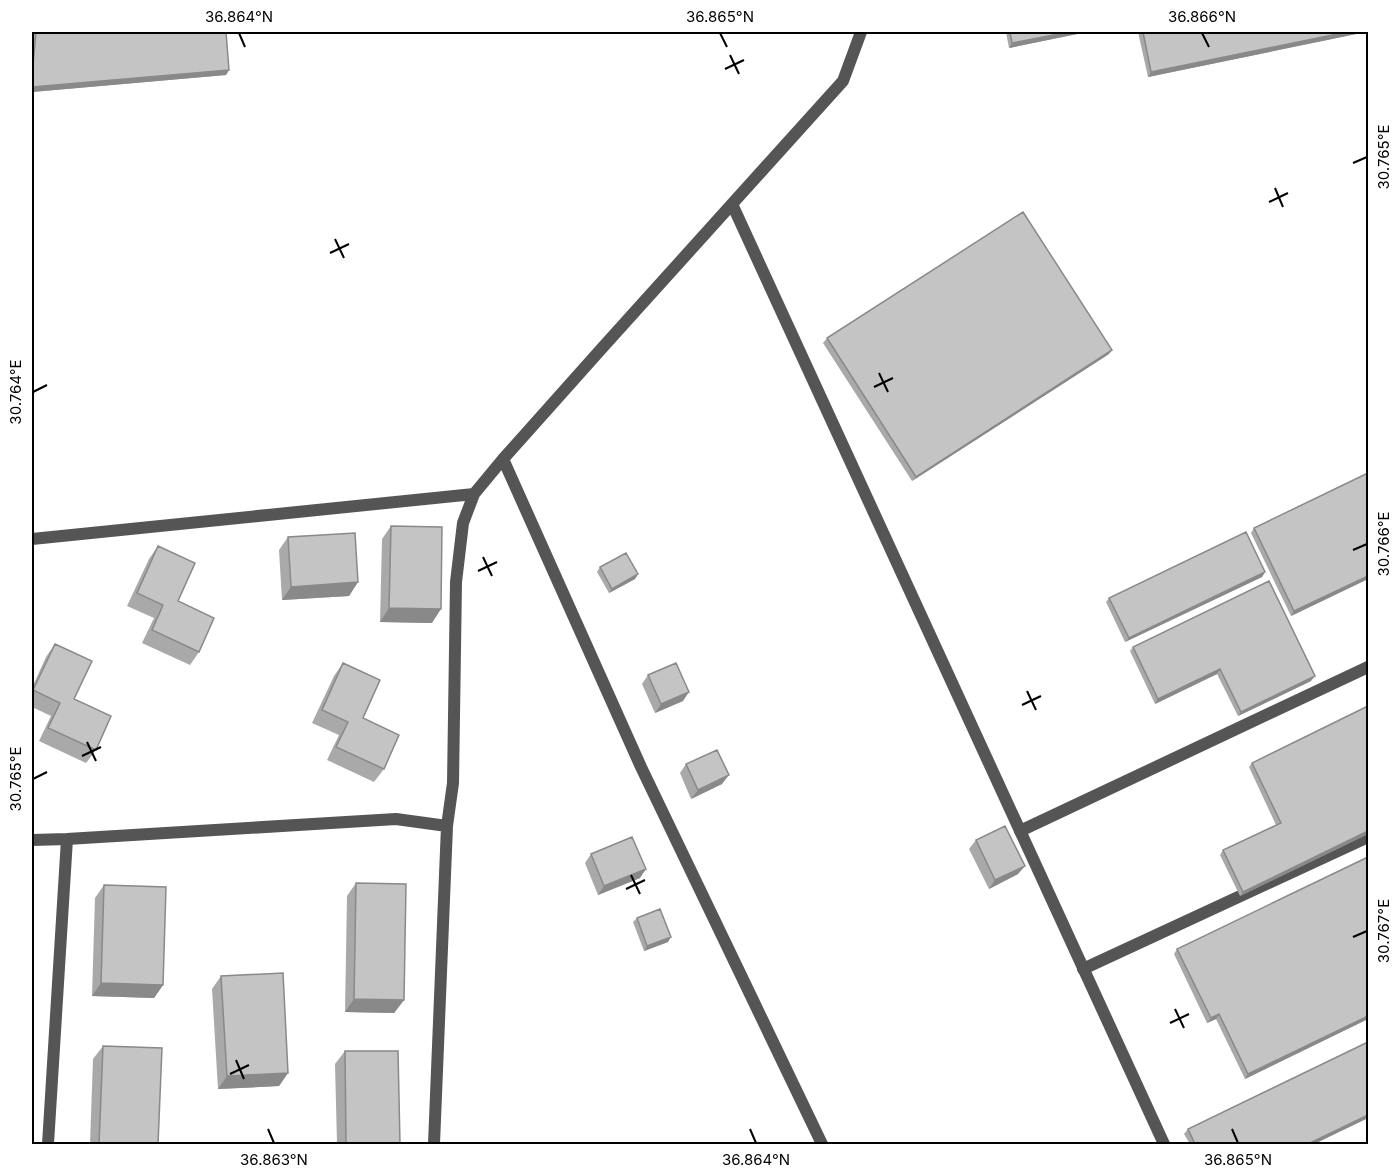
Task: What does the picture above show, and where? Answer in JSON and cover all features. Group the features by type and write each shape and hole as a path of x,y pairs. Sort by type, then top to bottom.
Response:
{"street":[{"path":"434,1144 447,826 453,783 456,582 463,523 474,494 843,81 861,32"},
{"path":"732,204 1164,1144"},
{"path":"503,459 641,767 822,1144"},
{"path":"32,539 474,494"},
{"path":"1020,831 1368,667"},
{"path":"32,840 396,819 447,826"},
{"path":"1083,969 1368,837"},
{"path":"48,1144 67,839"}],"building":[{"path":"36,32 226,32 229,70 32,87"},
{"path":"1010,32 1069,32 1012,43"},
{"path":"1143,32 1347,32 1151,72"},
{"path":"1023,212 1112,350 916,477 827,338"},
{"path":"1368,473 1368,576 1294,611 1254,528"},
{"path":"391,526 442,527 441,609 389,608"},
{"path":"1246,532 1265,572 1129,638 1109,598"},
{"path":"355,533 358,582 291,587 288,537"},
{"path":"158,546 195,563 178,601 214,618 199,652 152,630 163,605 137,593"},
{"path":"626,553 638,574 612,589 600,567"},
{"path":"1269,581 1315,676 1241,712 1220,669 1158,699 1133,647"},
{"path":"55,644 92,661 74,699 111,716 96,750 48,728 60,703 33,690"},
{"path":"343,663 380,680 363,718 399,735 384,769 336,747 348,722 322,710"},
{"path":"676,663 689,692 661,704 648,675"},
{"path":"1368,706 1368,831 1243,892 1223,850 1281,823 1252,763"},
{"path":"717,750 729,775 698,790 686,764"},
{"path":"1005,826 1025,866 995,880 976,840"},
{"path":"632,837 646,869 604,886 591,854"},
{"path":"1368,857 1368,1016 1248,1074 1219,1014 1211,1018 1177,949"},
{"path":"356,883 406,884 404,1000 354,999"},
{"path":"104,885 166,887 163,985 101,983"},
{"path":"660,909 671,937 647,946 637,918"},
{"path":"283,973 288,1073 227,1076 221,976"},
{"path":"1368,1042 1368,1115 1308,1144 1195,1144 1188,1129"},
{"path":"103,1046 162,1048 158,1144 99,1144"},
{"path":"345,1051 398,1051 400,1144 346,1144"}]}
